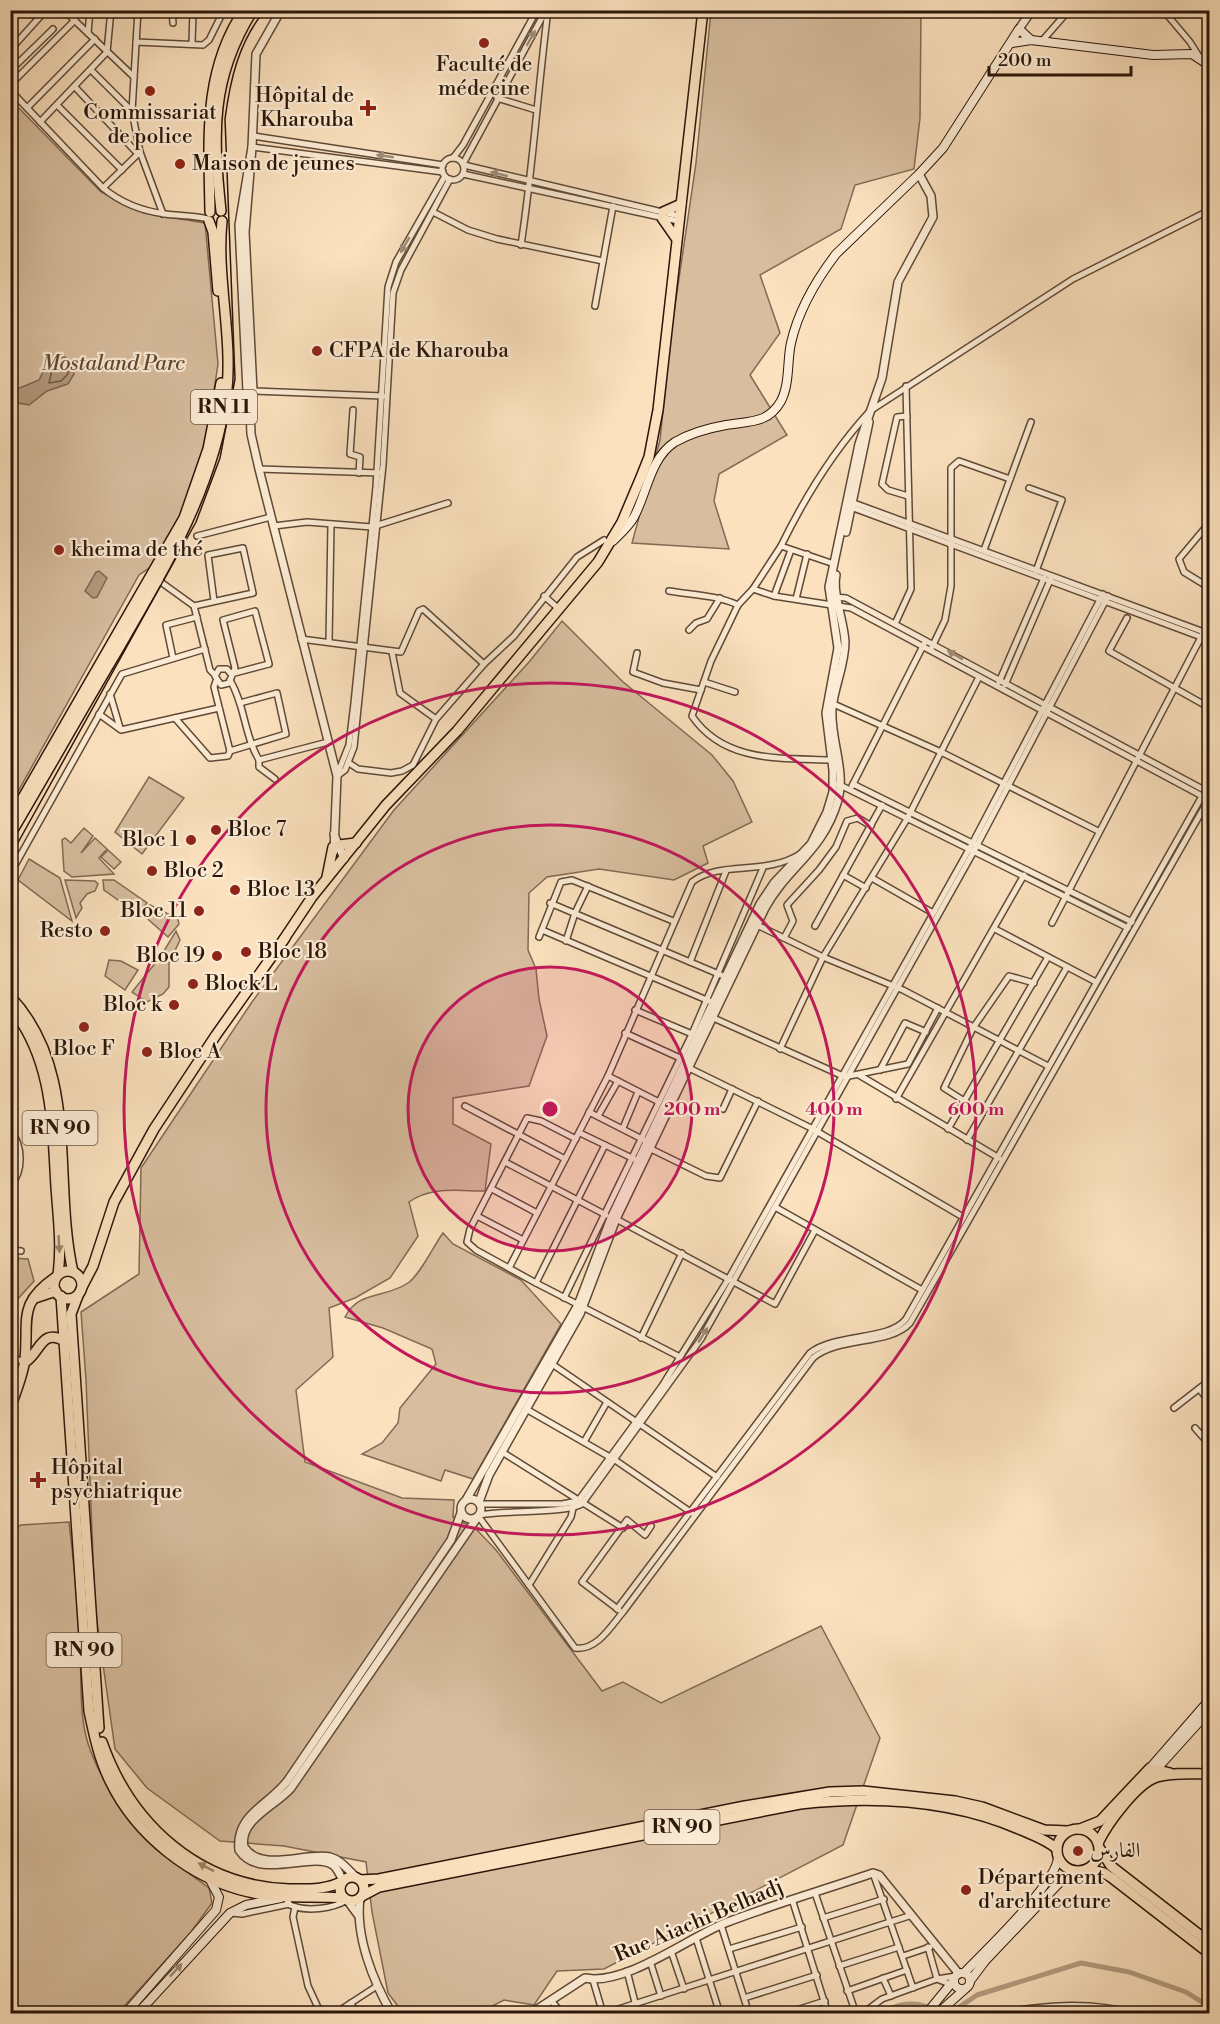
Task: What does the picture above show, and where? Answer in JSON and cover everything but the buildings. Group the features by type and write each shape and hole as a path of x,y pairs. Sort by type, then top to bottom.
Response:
{"main road":[{"name":"RN 11","path":"10,820 184,518 199,480 221,383 220,309 213,232 207,216 209,110 212,88 225,45 244,10"},
{"name":"RN 11","path":"10,835 158,580 190,520 206,481 224,409 228,357 217,100 232,47 253,10"},
{"path":"282,942 397,794 457,731 559,609 606,543 641,477 654,435 703,10"},
{"path":"606,543 633,518 654,467 672,444 684,437 726,425 751,423 765,418 774,411 782,399 794,332 825,269 836,254 920,174 966,115 1019,29 1031,40"},
{"path":"1012,43 1031,40 1153,55 1184,52 1200,58 1209,69"},
{"path":"676,238 662,215 681,204"},
{"path":"207,216 216,209 221,216"},
{"path":"224,409 250,409"},
{"path":"31,1301 42,1294 58,1294 72,1298 80,1291 95,1259 114,1202 154,1129 327,879 397,794"},
{"path":"327,879 336,846 347,846 358,842"},
{"name":"RN 90","path":"10,996 27,1015 44,1046 57,1093 74,1273"},
{"name":"RN 90","path":"10,1006 27,1029 38,1052 51,1102 57,1276"},
{"path":"74,1273 86,1269 95,1259"},
{"path":"10,1409 25,1362 24,1319 31,1301 43,1286 66,1271 74,1273 81,1280 80,1291"},
{"path":"57,1276 58,1294"},
{"name":"RN 90","path":"80,1291 71,1314 97,1717 108,1759 139,1813 174,1847 196,1861 228,1877 269,1888 327,1887 343,1881"},
{"name":"RN 90","path":"58,1294 66,1342 86,1677 95,1737 110,1782 135,1819 172,1855 210,1880 249,1892 286,1899 346,1899"},
{"path":"25,1362 30,1359 43,1341 55,1338 66,1342"},
{"path":"1087,1869 1096,1861 1099,1846 1112,1820 1144,1783 1153,1768 1209,1699"},
{"path":"926,2013 1042,1889 1056,1870 1058,1842 1068,1831 1100,1821 1209,1710"},
{"path":"1153,1768 1175,1774"},
{"path":"1144,1783 1175,1774 1209,1774"},
{"name":"RN 90","path":"358,1878 379,1879 756,1804 830,1792 873,1792 955,1801 982,1807 1044,1830 1068,1831"},
{"name":"RN 90","path":"361,1897 379,1887 800,1804 835,1800 892,1801 977,1814 1016,1827 1058,1853"},
{"path":"1080,1829 1091,1833 1111,1866 1209,1943"},
{"path":"1058,1853 1065,1867 1076,1871"},
{"path":"937,2013 969,1984 985,1961 1062,1880 1076,1871 1087,1869 1104,1873 1209,1954"},
{"path":"358,1878 364,1889 361,1897 346,1899 340,1890 343,1881 358,1878"},
{"path":"125,2013 216,1910 219,1897 210,1880"},
{"path":"137,2013 230,1913 246,1905 286,1899"},
{"path":"216,1910 230,1913"},
{"path":"957,1979 969,1984"},
{"path":"957,1979 969,1984"}],"street":[{"path":"10,50 46,10"},
{"path":"69,10 75,20 134,77"},
{"path":"88,33 90,10"},
{"path":"40,123 107,52 111,10"},
{"path":"138,10 132,111 139,153 163,214"},
{"path":"172,10 173,23"},
{"path":"192,44 193,10"},
{"path":"136,42 203,45 208,41 224,10"},
{"path":"250,409 253,391 245,232 256,54 281,10"},
{"path":"252,136 443,165 453,158 463,145 537,10"},
{"path":"252,147 336,158 458,179 463,174 464,165 497,98 547,10"},
{"path":"521,244 530,186 547,10"},
{"path":"1019,29 1032,10"},
{"path":"1042,41 1069,10"},
{"path":"1163,10 1190,42 1200,58 1209,51"},
{"path":"1203,10 1209,20"},
{"path":"75,20 10,87 40,123 102,188 129,204 163,214 207,216"},
{"path":"10,71 53,29"},
{"path":"27,108 95,39"},
{"path":"91,70 132,111"},
{"path":"75,87 139,153"},
{"path":"497,98 536,110"},
{"path":"58,106 122,171"},
{"path":"252,147 248,157 239,225 251,434 337,776 334,834 343,862"},
{"path":"336,158 338,150"},
{"path":"102,188 139,153"},
{"path":"453,158 464,165 530,186 662,215"},
{"path":"337,776 349,745 375,526 384,396 386,302 391,274 435,202 446,176 443,165"},
{"path":"463,174 530,186 679,219"},
{"path":"358,1878 338,1861 327,1857 273,1859 254,1856 244,1847 244,1836 254,1819 291,1788 479,1516 479,1503 485,1483 552,1364 581,1306 596,1252 635,1160 649,1143 774,883 806,848 827,812 837,783 831,760 826,713 845,644 841,607 833,597 834,564 870,411 885,362 898,282 933,217 931,196 920,174"},
{"path":"384,396 393,293 400,270 433,212 435,202"},
{"path":"595,306 613,206"},
{"path":"831,760 772,759 727,747 706,735 692,716 704,682 738,605 753,589 781,546 800,507 843,440 870,411 1073,279 1209,210"},
{"path":"433,212 474,232 603,261"},
{"path":"895,624 911,589 906,386"},
{"path":"253,391 384,396"},
{"path":"352,410 350,454 360,457 359,473"},
{"path":"907,416 897,417 882,484 888,490 909,496"},
{"path":"984,550 1031,422"},
{"path":"930,651 945,620 948,606 951,468 959,461 1010,479"},
{"path":"259,469 380,473"},
{"path":"1029,488 1062,500 1036,573"},
{"path":"274,526 307,522 375,526 448,503"},
{"path":"849,504 1202,635 1209,643"},
{"path":"722,976 777,887 808,856 822,837 838,800 830,702 838,648 831,606 849,504"},
{"path":"197,536 271,517"},
{"path":"1209,522 1179,559 1180,569 1209,588"},
{"path":"329,642 331,524"},
{"path":"951,541 984,550 1036,573"},
{"path":"349,763 358,769 391,773 408,769 413,765 436,719 484,664 514,636 577,556 606,543"},
{"path":"781,546 834,564"},
{"path":"194,606 253,593 243,548 208,555 214,601"},
{"path":"774,596 790,550"},
{"path":"796,599 807,554"},
{"path":"998,683 1047,577"},
{"path":"1005,687 1047,577"},
{"path":"158,580 194,606 210,670 224,685 235,668 223,620 255,612 269,664 230,676"},
{"path":"753,589 774,596 851,608 980,677 998,683"},
{"path":"669,591 720,598 738,605"},
{"path":"544,596 559,609"},
{"path":"833,597 846,598 934,644 1045,709 1207,794"},
{"path":"689,630 696,622 707,619 720,598"},
{"path":"637,1424 701,1339 811,1128 846,1076 898,988 1104,598"},
{"path":"301,639 392,652 402,651 419,610 423,609 484,664"},
{"path":"173,658 166,625 197,617"},
{"path":"1126,618 1109,651 1209,708"},
{"path":"1052,923 1209,620"},
{"path":"852,787 926,640"},
{"path":"337,776 349,763 354,747 362,647"},
{"path":"10,874 118,679 126,671 205,649"},
{"path":"392,652 400,693 436,719"},
{"path":"637,653 633,672 663,683 701,690"},
{"path":"230,752 214,687 222,668 230,676 240,703 251,746 259,760 259,767 275,779"},
{"path":"780,1049 823,957 911,812 980,677"},
{"path":"704,682 735,692"},
{"path":"110,693 121,730"},
{"path":"175,718 210,759 228,756 230,752 286,734 277,693 240,703"},
{"path":"830,702 941,752 1098,831"},
{"path":"99,714 121,730 219,708"},
{"path":"259,760 328,742"},
{"path":"837,783 911,812 1024,875 1066,893"},
{"path":"852,787 907,819 973,848 1132,926"},
{"path":"479,1516 575,1648 587,1648 595,1644 623,1611 717,1477 810,1353 829,1343 900,1326 906,1319 963,1217 1000,1159 1048,1066 1203,807 1207,794"},
{"path":"1132,926 1207,794"},
{"path":"815,926 882,806"},
{"path":"1203,807 1209,812"},
{"path":"784,938 793,921 787,905 836,847 847,821 858,818 871,826"},
{"path":"509,1268 608,1076 673,921 692,882 700,876 763,868 790,860 806,848"},
{"path":"461,1513 468,1520 502,1511 574,1505 582,1501 637,1424 732,1279 817,1133 890,987 973,848"},
{"path":"649,1143 659,1102 722,976 763,868"},
{"path":"690,962 726,871"},
{"path":"843,875 866,888"},
{"path":"896,1099 1024,875"},
{"path":"872,878 933,913"},
{"path":"539,937 550,903 561,882 572,880 673,921"},
{"path":"566,941 575,913 588,886"},
{"path":"550,903 722,976"},
{"path":"754,923 823,957 890,987 898,988 1017,1052 1048,1066"},
{"path":"995,929 1066,967 1096,986"},
{"path":"542,930 710,1002"},
{"path":"948,1129 966,1102 1048,957"},
{"path":"967,1140 1066,967"},
{"path":"966,1102 944,1088 973,1028 1009,976 1034,982"},
{"path":"617,1609 813,1358 830,1348 897,1332 910,1323 1096,986"},
{"path":"564,1298 689,1068 710,1017 710,1002"},
{"path":"710,1017 846,1076 908,1064 938,1008"},
{"path":"635,1010 692,1034"},
{"path":"880,1070 905,1023 926,1032"},
{"path":"625,1033 680,1058"},
{"path":"689,1068 811,1128 963,1217"},
{"path":"859,1075 1000,1159"},
{"path":"608,1076 659,1102"},
{"path":"598,1116 618,1081"},
{"path":"723,1109 732,1089"},
{"path":"623,1128 638,1092"},
{"path":"589,1112 623,1128 706,1176 720,1178 758,1101"},
{"path":"465,1106 565,1159"},
{"path":"576,1139 532,1117 527,1118 467,1237 468,1244 564,1298 680,1357"},
{"path":"10,1129 18,1151 20,1173 10,1187"},
{"path":"580,1133 635,1160"},
{"path":"536,1283 605,1145"},
{"path":"10,1155 18,1151"},
{"path":"505,1162 732,1279 764,1300 775,1304 815,1230"},
{"path":"492,1189 537,1213"},
{"path":"775,1207 922,1290"},
{"path":"477,1216 523,1240"},
{"path":"10,1250 21,1251"},
{"path":"641,1338 682,1253"},
{"path":"343,1881 337,1869 328,1863 275,1864 250,1861 239,1850 240,1831 250,1814 275,1796 288,1780 451,1540 462,1504 581,1306"},
{"path":"10,1357 25,1362"},
{"path":"552,1364 717,1477"},
{"path":"1174,1408 1209,1380"},
{"path":"1199,1389 1209,1402"},
{"path":"584,1442 607,1402"},
{"path":"526,1409 613,1459 693,1514"},
{"path":"1195,1428 1209,1445"},
{"path":"502,1452 623,1528"},
{"path":"466,1500 473,1499 479,1503 574,1505"},
{"path":"529,1585 574,1505"},
{"path":"623,1611 617,1609 582,1582 627,1520 645,1535 651,1526"},
{"path":"873,1873 879,1875 937,1945 957,1979"},
{"path":"873,1873 884,1899 913,1988"},
{"name":"Rue Aiachi Belhadj","path":"530,2013 585,1978 593,1980 627,1971 721,1925 873,1873"},
{"path":"815,1893 856,2013"},
{"path":"361,1897 361,1920 377,1986 392,2013"},
{"path":"286,1899 295,1908 332,1906 346,1899 361,1920"},
{"path":"792,1899 810,1950 828,2013"},
{"path":"823,1918 884,1899"},
{"path":"295,1908 293,1917 308,1986 321,2013"},
{"path":"593,1980 603,2013 636,2005 810,1950 912,1915"},
{"path":"721,1925 749,2013"},
{"path":"729,1949 802,1927"},
{"path":"696,1938 719,2012 707,2013"},
{"path":"903,1956 937,1945"},
{"path":"839,1966 899,1947"},
{"path":"928,1947 937,1979"},
{"path":"671,1951 684,1989"},
{"path":"650,1961 662,1996"},
{"path":"847,1991 907,1970"},
{"path":"627,1971 638,2013"},
{"path":"744,1998 817,1975"},
{"path":"883,1978 891,1996"},
{"path":"862,2013 891,1996 937,1979 957,1979"},
{"path":"937,1979 957,1979"},
{"path":"334,2013 377,1986"},
{"path":"551,2000 562,2013"},
{"path":"784,2013 825,2001"},
{"path":"351,2004 356,2013"},
{"path":"992,2013 1032,2007 1135,2013"}],"green space":[{"path":"711,11 921,11 920,118 914,169 855,185 841,229 760,275 780,333 750,375 787,435 719,474 714,501 729,549 632,543 660,440 671,333 696,163"},
{"name":"Mostaland Parc","path":"11,100 101,192 144,213 205,223 218,364 206,443 182,516 155,564 139,575 11,804"},
{"path":"562,621 622,681 712,755 733,781 752,822 703,846 708,863 674,880 599,869 547,877 529,893 528,950 536,969 539,999 547,1036 529,1086 453,1098 453,1124 491,1144 485,1191 436,1191 409,1202 418,1236 390,1278 355,1298 329,1308 333,1357 296,1390 305,1462 402,1498 454,1500 453,1517 477,1530 496,1550 602,1691 623,1682 661,1703 821,1626 880,1738 843,1845 604,1969 557,1971 534,2005 504,2000 479,2013 403,2013 388,1993 372,1912 366,1862 284,1846 220,1841 147,1788 115,1749 95,1608 81,1312 139,1274 141,1168 252,1002 394,810 529,662"},
{"path":"149,777 184,798 142,854 115,832"},
{"path":"84,828 93,836 81,853 95,838 107,849 99,858 114,874 72,877 64,871 62,840 65,838 71,843"},
{"path":"108,850 121,862 114,869 101,857"},
{"path":"29,859 60,878 72,921 18,880"},
{"path":"65,880 95,881 98,884 95,891 87,894 80,903 82,908 76,918"},
{"path":"103,880 114,880 147,903 138,914 104,890"},
{"path":"150,905 178,919 179,924 168,937 142,914"},
{"path":"176,931 180,940 169,963 169,987 163,994 147,1002 132,992 161,956"},
{"path":"109,960 121,961 138,970 125,990 105,976"},
{"path":"443,1233 453,1244 521,1280 561,1324 473,1479 445,1470 441,1481 362,1454 382,1443 398,1423 400,1408 436,1364 432,1349 383,1328 345,1317 357,1303 399,1288 413,1279"},
{"path":"11,1258 28,1259 34,1281 16,1301 11,1313"},
{"path":"69,1522 78,1617 82,1714 91,1752 100,1773 125,1811 155,1845 209,1888 212,1903 191,1932 118,2013 11,2014 11,1555 14,1529 21,1525"}],"water":[{"path":"55,357 65,357 73,364 74,374 68,384 47,391 29,405 18,403 15,398 17,389 39,380 48,362"},
{"path":"99,571 107,578 97,597 93,598 85,591 96,572"}],"waterway":[{"path":"949,2014 977,1995 1081,1963 1129,1972 1186,1992 1210,2007"},
{"path":"883,2014 894,2007 905,2004 918,2004 930,2008"}],"tram line":[{"path":"10,857 196,522 220,458 235,379 225,119 230,90 242,48 265,10"}],"place":[{"name":"Faculté de médecine","path":"484,43"},
{"name":"Commissariat de police","path":"150,91"},
{"name":"Hôpital de Kharouba","path":"368,108"},
{"name":"Maison de jeunes","path":"180,164"},
{"name":"CFPA de Kharouba","path":"317,351"},
{"name":"kheima de thé","path":"59,550"},
{"name":"Bloc 7","path":"216,830"},
{"name":"Bloc 1","path":"191,840"},
{"name":"Bloc 2","path":"152,871"},
{"name":"Bloc 13","path":"235,890"},
{"name":"Bloc 11","path":"199,911"},
{"name":"Resto","path":"105,931"},
{"name":"Bloc 18","path":"246,952"},
{"name":"Bloc 19","path":"217,956"},
{"name":"Block L","path":"193,984"},
{"name":"Bloc k","path":"174,1005"},
{"name":"Bloc F","path":"84,1027"},
{"name":"Bloc A","path":"147,1052"},
{"name":"Hôpital psychiatrique","path":"38,1480"},
{"name":"الفارس","path":"1078,1851"},
{"name":"Département d'architecture","path":"966,1890"}]}
